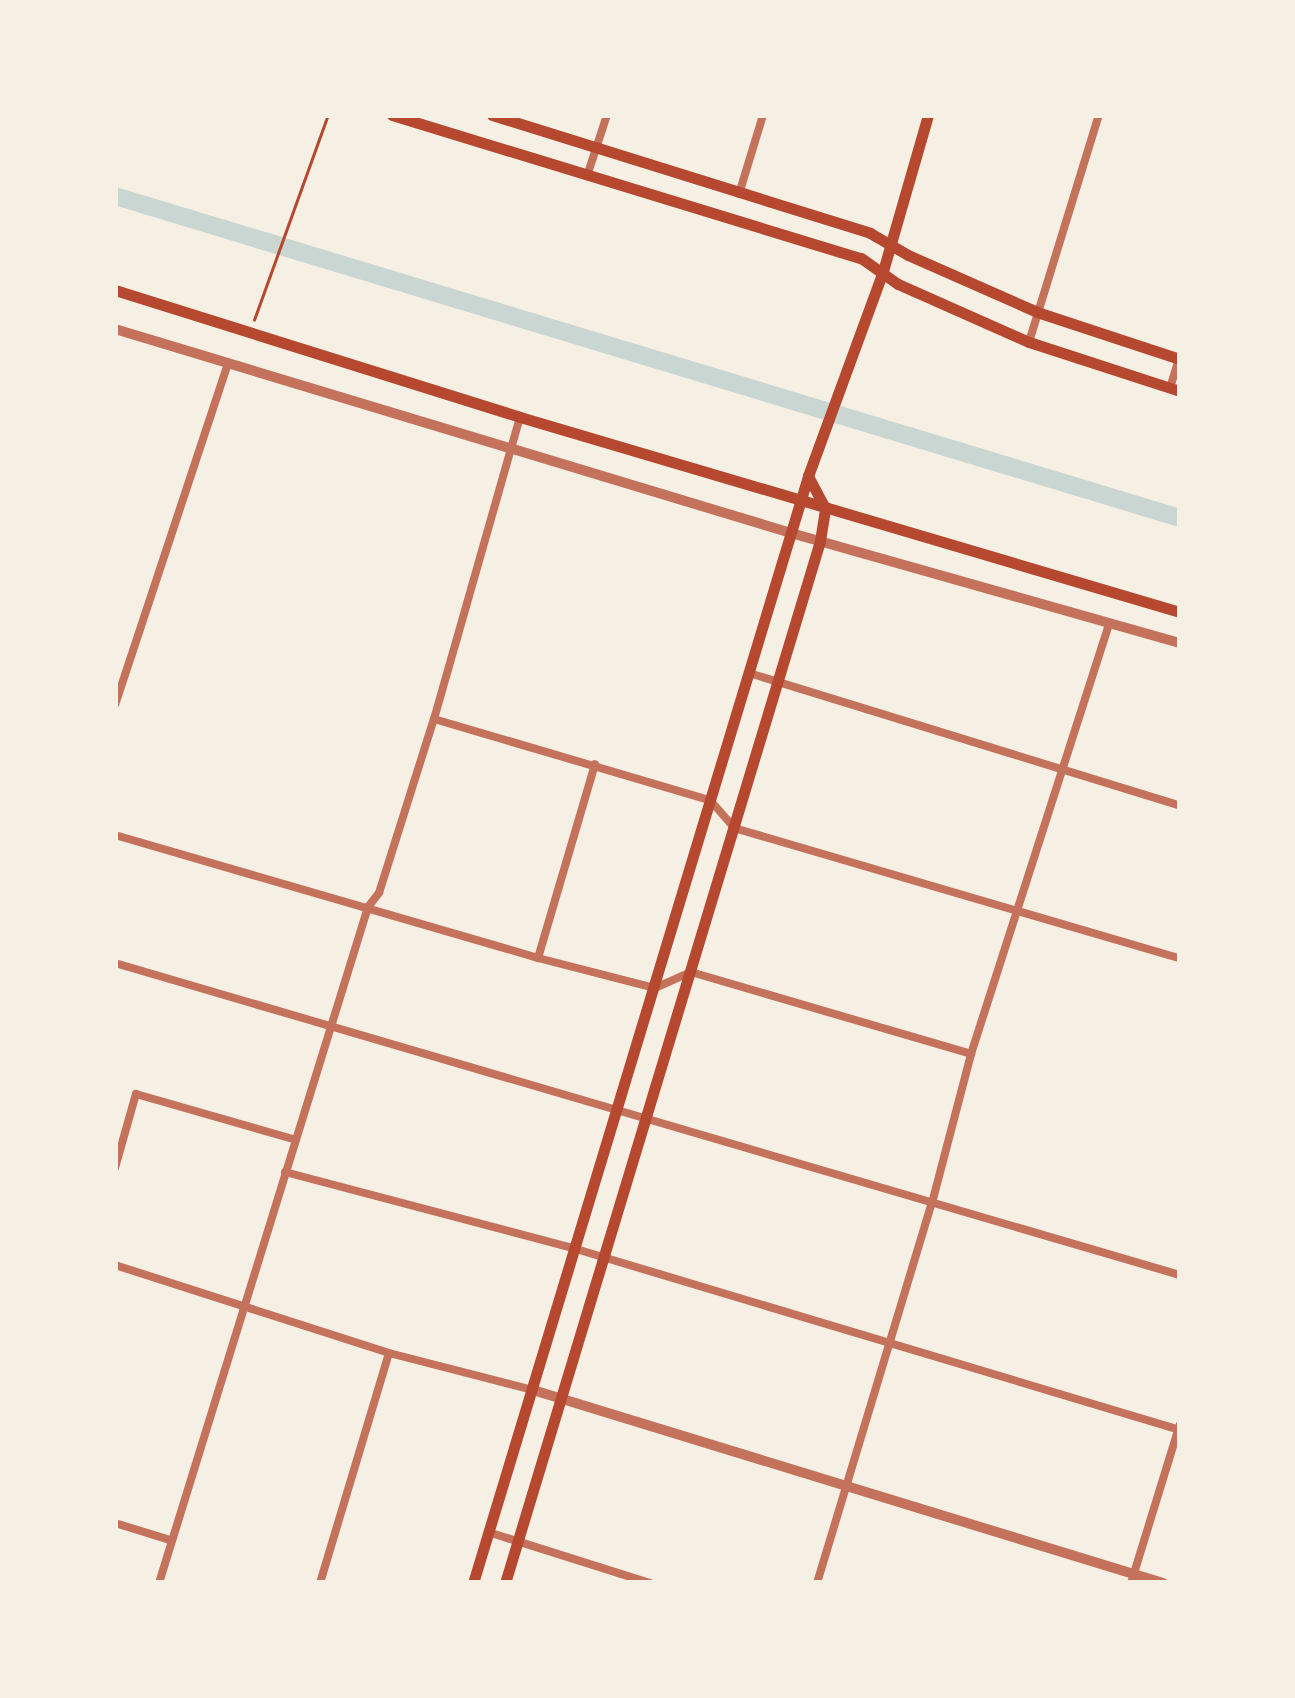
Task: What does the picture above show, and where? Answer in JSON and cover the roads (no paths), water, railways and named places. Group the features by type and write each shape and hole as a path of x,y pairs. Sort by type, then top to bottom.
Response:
{"main road":[{"path":"392,115 861,258 898,284 1029,342 1175,389"},
{"path":"492,115 870,233 1038,312 1180,357"},
{"path":"473,1583 808,476 883,271 928,115"},
{"path":"115,290 520,417 1180,612"},
{"path":"505,1583 820,541 825,508 808,476"}],"street":[{"path":"588,172 606,115"},
{"path":"739,194 762,115"},
{"path":"1029,342 1099,115"},
{"path":"115,329 791,533 1180,644"},
{"path":"1175,389 1180,357"},
{"path":"115,705 228,363"},
{"path":"158,1583 368,907 378,892 434,719 520,417"},
{"path":"817,1583 932,1203 971,1054 1108,623"},
{"path":"749,673 1180,806"},
{"path":"434,719 710,800 734,828 1020,908 1180,958"},
{"path":"538,958 595,764"},
{"path":"115,835 538,958 655,988 691,972 971,1054"},
{"path":"115,962 331,1029 646,1116 1180,1275"},
{"path":"115,1168 136,1094 296,1140"},
{"path":"285,1172 604,1257 1180,1428 1132,1578"},
{"path":"115,1265 389,1353 561,1398 845,1484 1132,1578 1164,1583"},
{"path":"320,1583 389,1353"},
{"path":"115,1522 170,1540"},
{"path":"488,1532 650,1583"}],"waterway":[{"path":"115,196 1180,518"}]}
